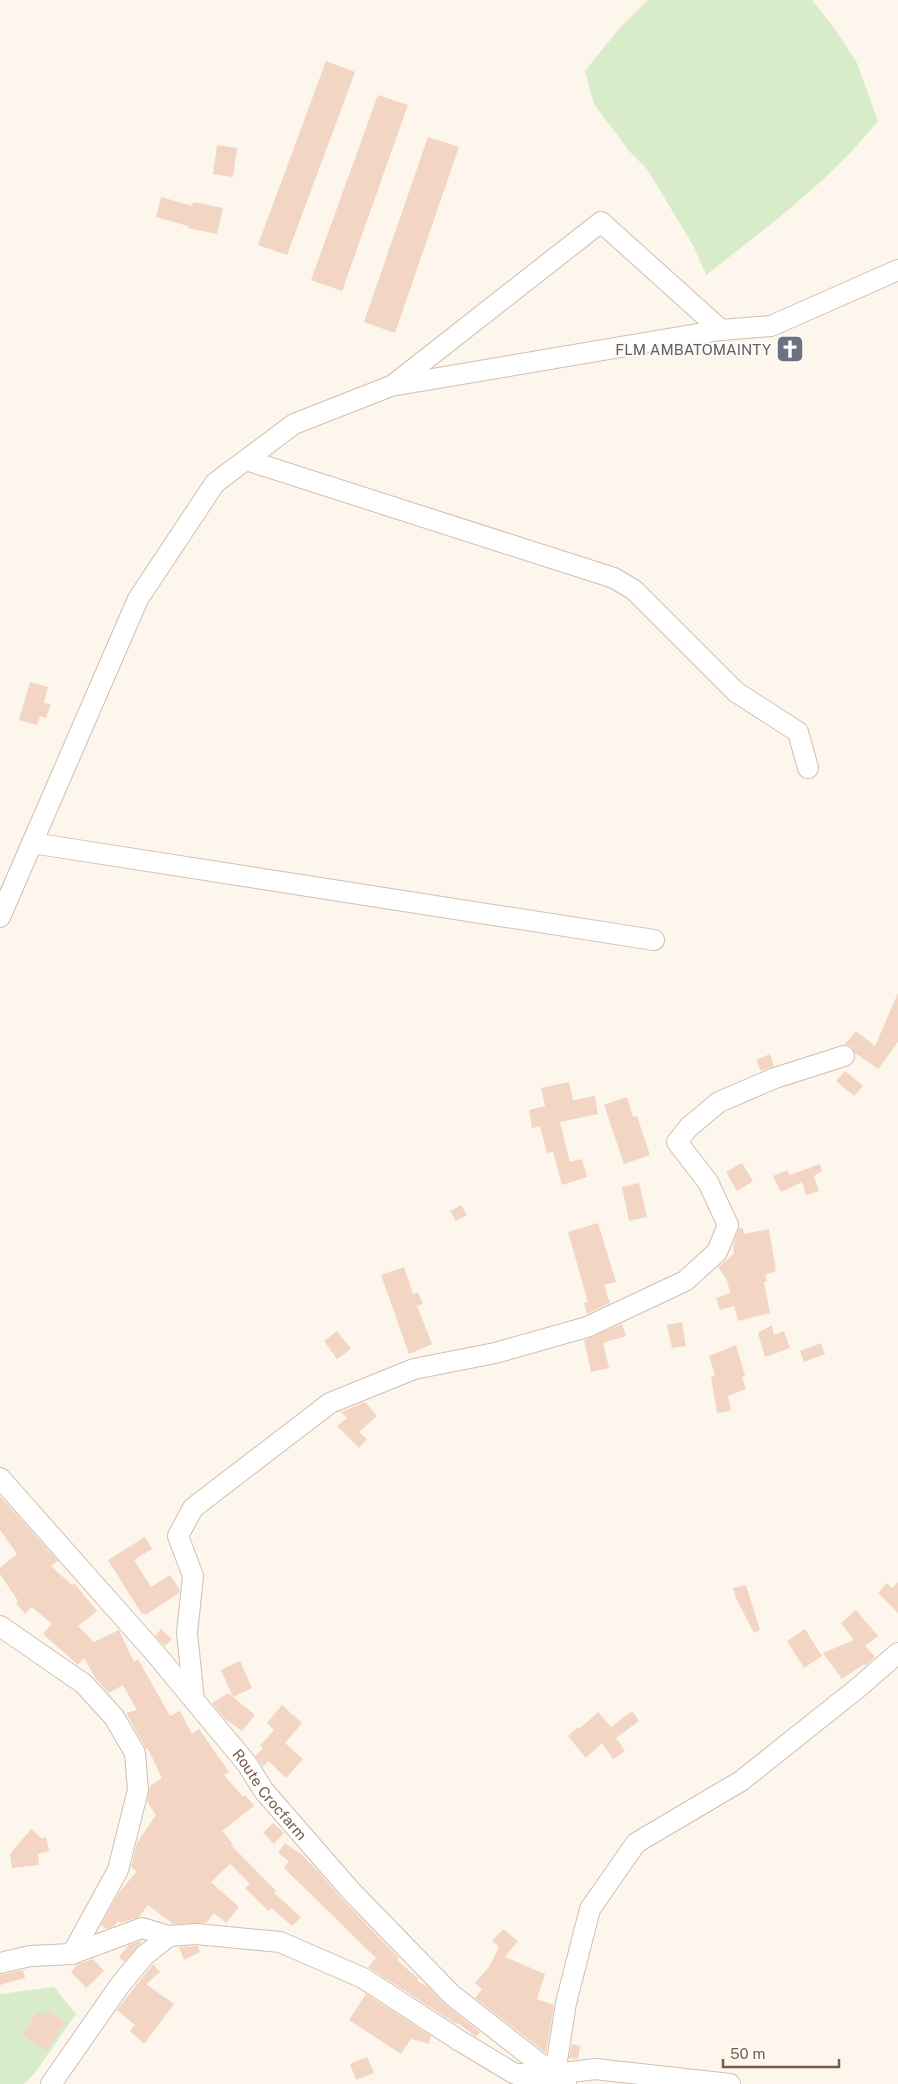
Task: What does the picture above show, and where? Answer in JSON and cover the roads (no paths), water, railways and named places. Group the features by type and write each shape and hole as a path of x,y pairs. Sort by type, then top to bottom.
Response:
{"street":[{"path":"391,386 601,222 722,330"},
{"path":"0,917 138,599 215,483 294,424 391,386 722,330 771,326 898,270"},
{"path":"246,460 614,578 634,590 736,692 798,732 808,768"},
{"path":"32,844 654,940"},
{"path":"194,1700 187,1633 193,1576 178,1536 193,1508 330,1403 414,1369 494,1353 587,1327 685,1281 717,1252 728,1225 708,1182 677,1142 689,1127 719,1102 776,1078 844,1056"},
{"name":"Route Crocfarm","path":"0,1478 194,1700 247,1764 264,1791 358,1898 452,1995 560,2079"},
{"path":"0,1626 84,1684 114,1717 135,1753 138,1790 118,1870 72,1954"},
{"path":"560,2079 566,2003 590,1909 636,1843 740,1781 859,1687 898,1652"},
{"path":"0,1963 30,1956 72,1954 142,1928 169,1936 196,1934 280,1942 363,1978 515,2074 560,2079 595,2070 730,2084"},
{"path":"51,2084 126,1977 144,1956 169,1936"}],"place":[{"name":"FLM AMBATOMAINTY","path":"790,349"}]}
